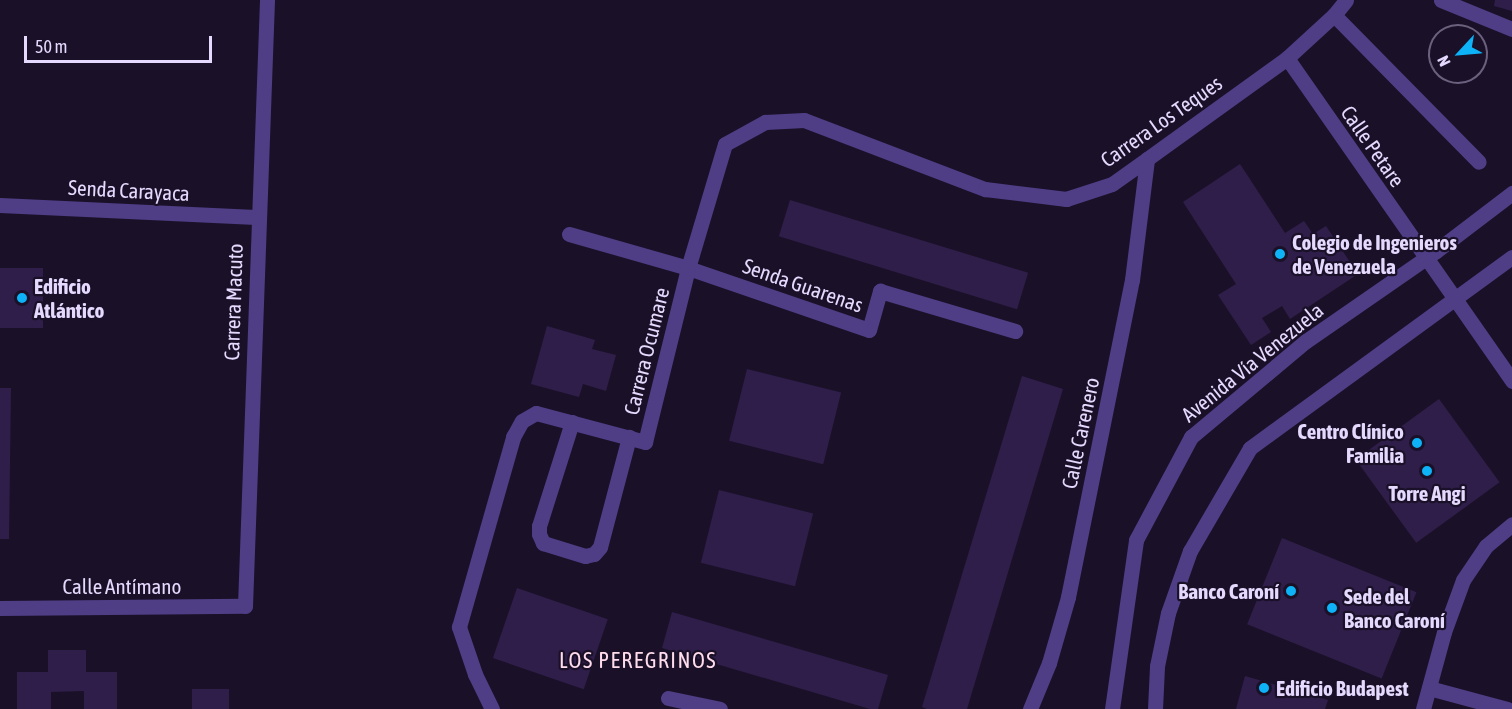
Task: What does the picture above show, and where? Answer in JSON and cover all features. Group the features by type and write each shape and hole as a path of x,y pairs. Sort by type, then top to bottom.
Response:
{"street":[{"name":"Carrera Macuto","path":"245,606 257,217 267,0"},
{"name":"Carrera Los Teques","path":"765,122 804,120 985,189 1066,199 1112,184 1287,58 1334,15 1346,0"},
{"path":"1441,0 1512,28"},
{"path":"1334,15 1479,162"},
{"name":"Calle Petare","path":"1287,58 1512,381"},
{"name":"Carrera Ocumare","path":"491,708 475,674 459,627 513,437 522,421 536,413 645,442 688,268 725,144 765,122"},
{"name":"Calle Carenero","path":"1030,709 1049,663 1068,597 1132,280 1147,159"},
{"name":"Avenida Vía Venezuela","path":"1112,709 1136,540 1191,437 1306,341 1426,258 1512,193"},
{"name":"Senda Carayaca","path":"0,205 257,217"},
{"path":"569,234 688,268"},
{"path":"1155,709 1157,666 1168,613 1190,551 1250,448 1512,257"},
{"name":"Senda Guarenas","path":"688,268 869,330 880,291 1015,331"},
{"path":"572,422 538,526 543,543 585,556 594,554 600,547 629,437"},
{"path":"1423,709 1444,632 1463,580 1486,546 1512,524"},
{"name":"Calle Antímano","path":"0,608 245,606"},
{"path":"1429,688 1507,709"},
{"path":"668,698 720,709"}],"building":[{"path":"1495,0 1512,0 1512,11 1494,6"},
{"name":"Colegio de Ingenieros de Venezuela","path":"1240,164 1285,233 1304,221 1313,234 1326,226 1358,274 1290,319 1282,306 1262,318 1271,332 1251,345 1218,295 1236,284 1183,202"},
{"path":"790,200 1028,273 1017,309 779,236"},
{"name":"Edificio Atlántico","path":"0,268 43,268 43,328 0,328"},
{"path":"547,326 595,340 592,349 616,355 606,391 583,384 579,397 531,384"},
{"path":"747,369 841,392 823,464 729,441"},
{"path":"1022,376 1063,389 967,709 927,709 922,707"},
{"path":"0,388 11,388 9,539 0,539"},
{"name":"Torre Angi","path":"1439,399 1500,482 1416,543 1356,460"},
{"path":"719,490 813,513 795,586 701,563"},
{"name":"Sede del Banco Caroní","path":"1282,538 1416,592 1382,679 1247,624"},
{"path":"517,588 608,619 584,689 493,658"},
{"path":"672,612 888,675 878,709 870,709 662,648"},
{"path":"48,650 86,650 86,672 117,672 117,709 84,709 84,691 51,692 51,709 17,709 17,672 48,672"},
{"name":"Edificio Budapest","path":"1245,676 1328,700 1325,709 1236,709"},
{"path":"192,689 229,689 229,709 192,709"}],"place":[{"name":"Colegio de Ingenieros de Venezuela","path":"1280,254"},
{"name":"Edificio Atlántico","path":"22,298"},
{"name":"Centro Clínico Familia","path":"1417,443"},
{"name":"Torre Angi","path":"1427,471"},
{"name":"Banco Caroní","path":"1291,591"},
{"name":"Sede del Banco Caroní","path":"1332,608"},
{"name":"Edificio Budapest","path":"1264,688"}],"district":[{"name":"LOS PEREGRINOS","path":"638,661"}]}
